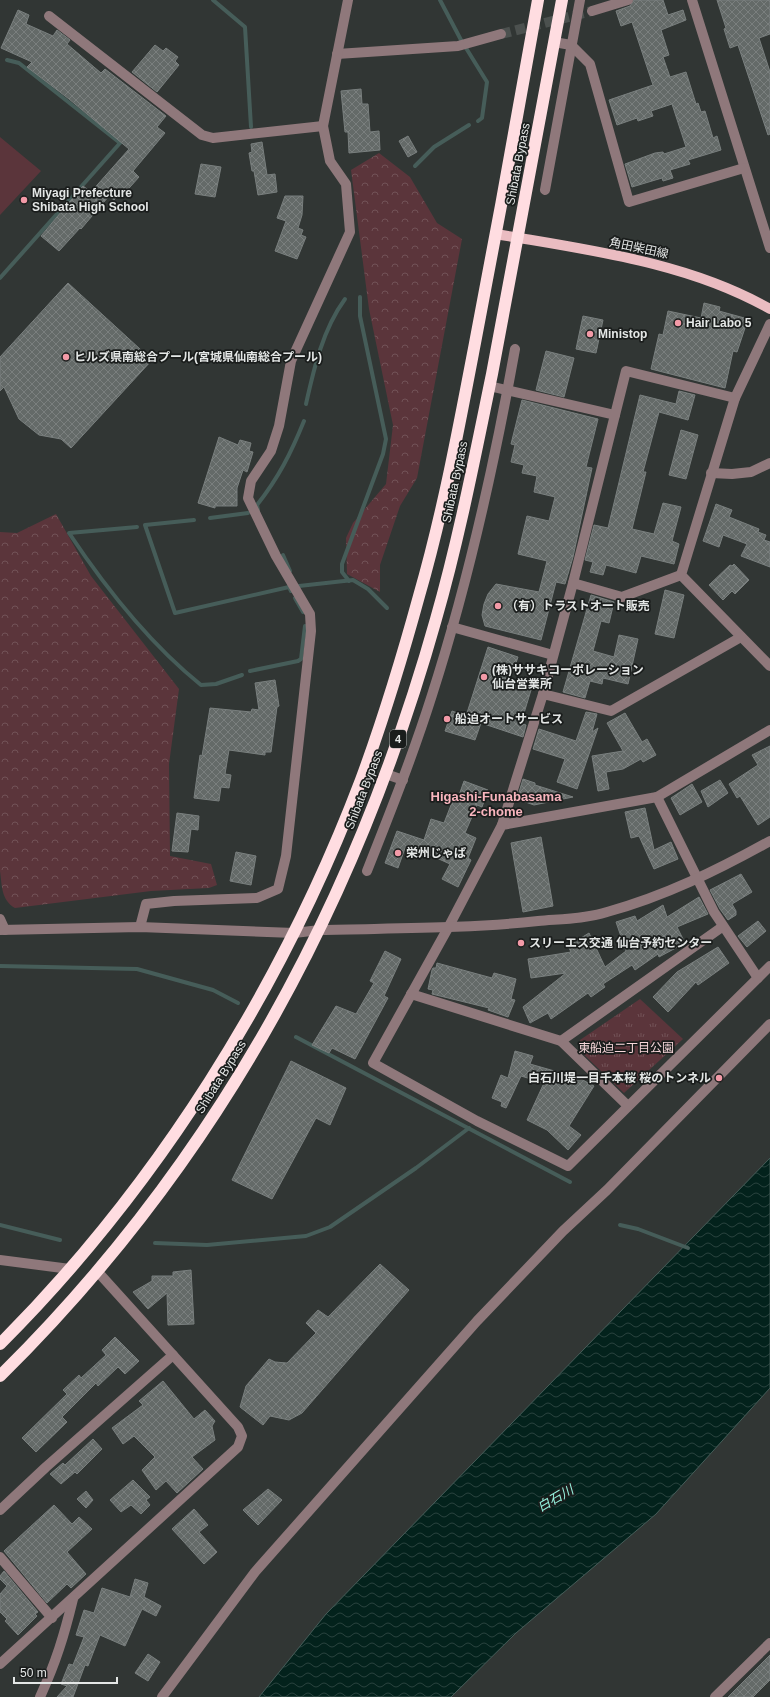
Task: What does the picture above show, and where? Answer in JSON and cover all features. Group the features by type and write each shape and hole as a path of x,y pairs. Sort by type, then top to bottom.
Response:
{"highway":[{"name":"Shibata Bypass","path":"0,1344 70,1269 152,1164 201,1094 246,1023 294,933 332,850 361,779 394,683 420,593 457,436 496,234 538,0"},
{"name":"Shibata Bypass","path":"0,1376 53,1321 121,1244 160,1194 221,1106 249,1060 320,930 349,866 386,774 436,618 462,519 518,238 562,0"}],"main road":[{"name":"角田柴田線","path":"496,234 662,266 688,273 730,289 770,310"}],"street":[{"path":"140,927 146,904 174,901 257,898 278,889 286,856 311,631 310,614 263,531 248,498 250,481 271,451 280,426 291,361 350,232 346,184 330,161 323,126 348,0"},
{"path":"545,190 580,0"},
{"path":"592,11 628,0"},
{"path":"692,0 770,248"},
{"path":"49,16 202,135 213,138 323,126"},
{"path":"337,54 458,46 501,34"},
{"path":"554,42 571,45 590,64 629,202 744,168"},
{"path":"681,574 735,398 770,324"},
{"path":"367,871 403,780 432,695 452,627 492,466 515,349"},
{"path":"735,398 626,371 573,583 543,694 502,825 448,928 373,1063 477,1121 568,1166 770,966"},
{"path":"489,386 615,415"},
{"path":"711,473 732,474 751,472 770,463"},
{"path":"573,583 622,597 681,574"},
{"path":"681,574 770,666"},
{"path":"452,627 553,655"},
{"path":"543,694 610,711 741,637"},
{"path":"502,825 657,797 770,730"},
{"path":"386,774 403,780"},
{"path":"657,797 722,926 758,978"},
{"path":"0,919 2,930 140,927 294,933 320,930 448,928 504,925 606,913 698,879 770,841"},
{"path":"562,1041 722,926"},
{"path":"411,994 562,1041 628,1106"},
{"path":"162,1697 255,1572 477,1321 563,1231 607,1190 770,1024"},
{"path":"0,1260 70,1269"},
{"path":"0,1664 73,1599 238,1446 242,1436 238,1427 97,1271"},
{"path":"0,1510 174,1355"},
{"path":"0,1557 52,1618"},
{"path":"40,1697 56,1663 63,1642 73,1599"},
{"path":"715,1697 770,1643"}],"green space":[{"path":"0,137 41,171 0,215"},
{"path":"379,153 410,177 437,223 462,239 417,478 400,506 380,565 380,592 347,574 346,538 353,523 386,484 393,425 369,309 351,170"},
{"path":"56,514 91,576 179,689 169,764 170,856 211,864 217,885 209,888 151,891 15,908 7,901 3,892 0,871 0,532 17,533"},
{"name":"東船迫二丁目公園","path":"640,999 683,1039 624,1093 579,1050 580,1040"}],"water":[{"name":"白石川","path":"770,1158 770,1388 656,1514 516,1633 451,1697 259,1697 326,1614"}],"building":[{"path":"634,0 663,0 668,15 683,10 686,20 661,30 669,55 663,57 670,77 686,72 696,104 698,103 701,112 705,111 713,138 717,136 721,150 688,160 690,164 670,170 673,178 663,181 662,178 632,187 625,164 655,153 663,152 664,154 686,147 672,104 651,111 653,116 638,121 637,118 617,125 609,100 653,85 632,22 621,26 616,11 630,6"},
{"path":"717,0 770,0 770,34 759,38 770,72 770,134 768,135 738,45 730,48 724,29 726,28"},
{"path":"18,10 29,15 26,24 53,36 57,30 70,40 67,44 101,73 105,69 166,116 157,127 165,133 133,171 139,177 122,196 120,193 114,200 109,196 81,229 80,228 59,251 41,236 83,186 91,192 129,149 69,99 27,67 32,62 1,48"},
{"path":"155,45 163,51 166,48 178,57 175,61 179,65 157,92 132,72"},
{"path":"361,89 362,104 368,104 370,132 379,131 380,150 349,153 348,132 345,132 341,91"},
{"path":"408,136 417,152 408,157 399,141"},
{"path":"262,142 267,175 275,174 277,192 258,195 249,153 252,152 251,144"},
{"path":"201,164 221,167 215,197 195,194"},
{"path":"285,196 303,196 302,215 298,228 303,230 301,235 306,237 297,259 275,251 286,221 277,218"},
{"path":"68,283 152,360 71,448 61,439 39,435 19,419 4,387 0,391 0,357"},
{"path":"704,303 720,307 719,311 748,319 737,352 733,351 725,388 651,369 659,334 663,335 668,311 701,318"},
{"name":"Ministop","path":"583,316 603,320 596,353 576,349"},
{"path":"546,351 574,358 564,397 536,390"},
{"path":"679,391 695,395 688,420 659,412 643,472 646,472 632,529 654,534 663,503 681,507 672,541 679,544 674,564 641,556 636,573 606,565 603,575 590,572 593,562 585,560 594,525 608,528 640,395 676,404"},
{"path":"522,400 598,419 586,467 592,468 573,557 565,584 556,582 541,640 485,626 482,615 488,594 496,584 539,592 547,561 518,554 527,516 549,521 555,497 534,492 537,476 522,473 524,465 511,462 515,445 511,444"},
{"path":"681,430 698,435 686,479 669,475"},
{"path":"219,437 238,445 240,440 251,443 249,451 253,452 247,472 243,470 237,488 237,506 215,506 215,508 198,503"},
{"path":"716,504 732,510 729,517 759,529 758,532 766,535 764,540 770,542 770,567 741,556 747,544 723,535 719,547 703,541"},
{"path":"734,564 749,580 735,594 732,591 723,600 709,585 730,565 732,566"},
{"path":"665,590 684,595 674,638 655,634"},
{"path":"591,595 614,602 609,623 601,621 593,651 614,657 619,635 638,639 628,684 603,678 602,684 590,681 585,698 563,692"},
{"path":"488,647 518,657 509,683 531,690 521,723 526,725 523,737 481,723 475,740 445,731 452,711 466,716"},
{"path":"275,680 279,706 277,707 271,752 265,752 265,755 229,750 225,774 231,775 229,788 221,787 219,801 194,798 200,755 202,756 210,708 251,712 252,709 259,710 255,683"},
{"path":"586,712 597,714 592,732 598,728 577,789 557,782 565,759 533,749 539,729 576,741"},
{"path":"625,713 642,742 647,739 656,755 643,762 641,759 623,769 606,772 609,789 598,791 592,756 623,751 607,723"},
{"path":"770,746 770,817 758,825 740,796 737,798 729,784 758,765 752,755"},
{"path":"523,779 535,783 535,785 573,797 534,805 517,799"},
{"path":"720,780 728,793 708,807 701,791"},
{"path":"464,781 488,790 482,807 477,805 465,833 476,838 468,858 471,860 458,887 442,879 450,864 430,855 429,858 405,848 398,868 385,863 397,831 424,840 431,819 444,823 453,800 457,801"},
{"path":"692,784 702,802 680,815 671,798"},
{"path":"645,808 654,850 671,842 678,859 654,869 639,836 631,838 625,812"},
{"path":"177,813 199,816 198,830 191,829 188,852 172,851"},
{"path":"541,837 553,906 523,912 511,843"},
{"path":"236,852 256,856 251,885 230,881"},
{"path":"741,874 752,892 732,904 736,911 736,915 728,920 720,909 710,890"},
{"path":"699,897 708,914 677,927 685,943 659,957 658,954 635,970 632,965 603,984 605,987 591,997 588,993 551,1019 548,1013 530,1023 523,1007 566,973 531,978 528,959 571,952 568,946 589,933 605,967 626,951 616,922 635,916 637,921 663,905 667,917"},
{"path":"758,921 766,931 747,947 738,936"},
{"path":"718,947 729,963 698,985 696,982 668,1012 653,997 677,972"},
{"path":"385,951 401,959 384,996 388,998 355,1059 332,1048 329,1053 312,1045 336,1006 356,1014 374,983 370,981"},
{"path":"437,963 492,978 494,973 516,979 511,999 515,1000 508,1017 488,1010 489,1008 432,994 433,990 428,989 432,970 433,968 436,968"},
{"path":"515,1051 533,1056 530,1064 579,1078 594,1086 569,1126 581,1135 568,1150 547,1130 527,1120 544,1083 521,1076 506,1108 501,1106 502,1102 492,1098 501,1075 508,1078"},
{"path":"291,1061 346,1088 330,1125 316,1118 272,1199 232,1180"},
{"path":"380,1264 409,1290 302,1413 289,1420 270,1416 263,1425 240,1407 246,1386 269,1359 275,1362 287,1363 316,1333 306,1323 318,1310 328,1317"},
{"path":"191,1270 194,1324 168,1325 167,1293 148,1309 133,1292 152,1281 152,1276 173,1276 173,1272"},
{"path":"115,1337 139,1361 125,1374 118,1367 98,1386 96,1383 62,1417 67,1422 36,1452 22,1438 67,1394 63,1390 79,1375 81,1378 106,1355 102,1350"},
{"path":"163,1381 194,1419 205,1410 215,1421 212,1426 215,1440 192,1457 203,1469 177,1493 166,1481 156,1490 142,1470 155,1457 134,1436 123,1444 112,1428 143,1405 139,1401"},
{"path":"93,1439 102,1449 77,1474 75,1472 61,1484 50,1474 63,1463 65,1465"},
{"path":"133,1480 150,1497 146,1500 150,1505 141,1514 131,1505 121,1512 110,1500"},
{"path":"268,1489 282,1500 258,1525 243,1510"},
{"path":"86,1491 93,1500 86,1508 77,1499"},
{"path":"54,1505 72,1524 79,1517 92,1529 67,1552 86,1574 71,1588 67,1584 47,1603 4,1551"},
{"path":"194,1509 208,1525 199,1532 217,1552 204,1564 172,1529"},
{"path":"4,1571 38,1612 35,1614 37,1616 18,1635 5,1621 7,1619 0,1612 0,1594 7,1586 0,1579 0,1576"},
{"path":"135,1579 148,1583 144,1597 161,1606 156,1616 142,1609 125,1646 100,1635 88,1666 85,1665 73,1697 57,1697 67,1686 61,1684 69,1664 73,1665 84,1637 76,1635 84,1610 94,1613 102,1588 130,1597"},
{"path":"148,1654 160,1662 148,1681 135,1673"},
{"path":"770,1655 770,1680 753,1697 728,1697"}],"waterway":[{"path":"213,0 245,27 251,127"},
{"path":"440,0 461,40"},
{"path":"466,48 487,82 482,118 478,121"},
{"path":"0,278 120,143 19,63 7,60"},
{"path":"415,166 434,147 469,125"},
{"path":"349,581 342,572 342,564 383,454 386,439 360,316 360,297"},
{"path":"306,404 320,349 331,323 345,299"},
{"path":"258,510 257,505 272,485 284,464 304,421"},
{"path":"210,518 248,513"},
{"path":"194,520 145,525 175,613 289,587 291,591"},
{"path":"137,527 69,533 129,614 164,652 201,685 216,684 242,675"},
{"path":"283,555 290,571"},
{"path":"299,586 353,580 368,589 387,608"},
{"path":"295,598 303,612"},
{"path":"250,671 298,661 301,659 305,626"},
{"path":"0,966 137,969 213,990 238,1003"},
{"path":"296,1037 570,1182"},
{"path":"155,1243 207,1245 306,1236 330,1227 416,1168 469,1128"},
{"path":"0,1225 60,1240"},
{"path":"620,1225 638,1229 688,1248"}],"tunnel":[{"path":"501,34 592,11"}],"place":[{"name":"Miyagi Prefecture Shibata High School","path":"24,200"},
{"name":"Hair Labo 5","path":"678,323"},
{"name":"Ministop","path":"590,334"},
{"name":"ヒルズ県南総合プール(宮城県仙南総合プール)","path":"66,357"},
{"name":"（有）トラストオート販売","path":"498,606"},
{"name":"(株)ササキコーポレーション 仙台営業所","path":"484,677"},
{"name":"船迫オートサービス","path":"447,719"},
{"name":"栄州じゃぱ","path":"398,853"},
{"name":"スリーエス交通 仙台予約センター","path":"521,943"},
{"name":"白石川堤一目千本桜 桜のトンネル","path":"719,1078"}],"district":[{"name":"Higashi-Funabasama 2-chome","path":"496,804"}]}
